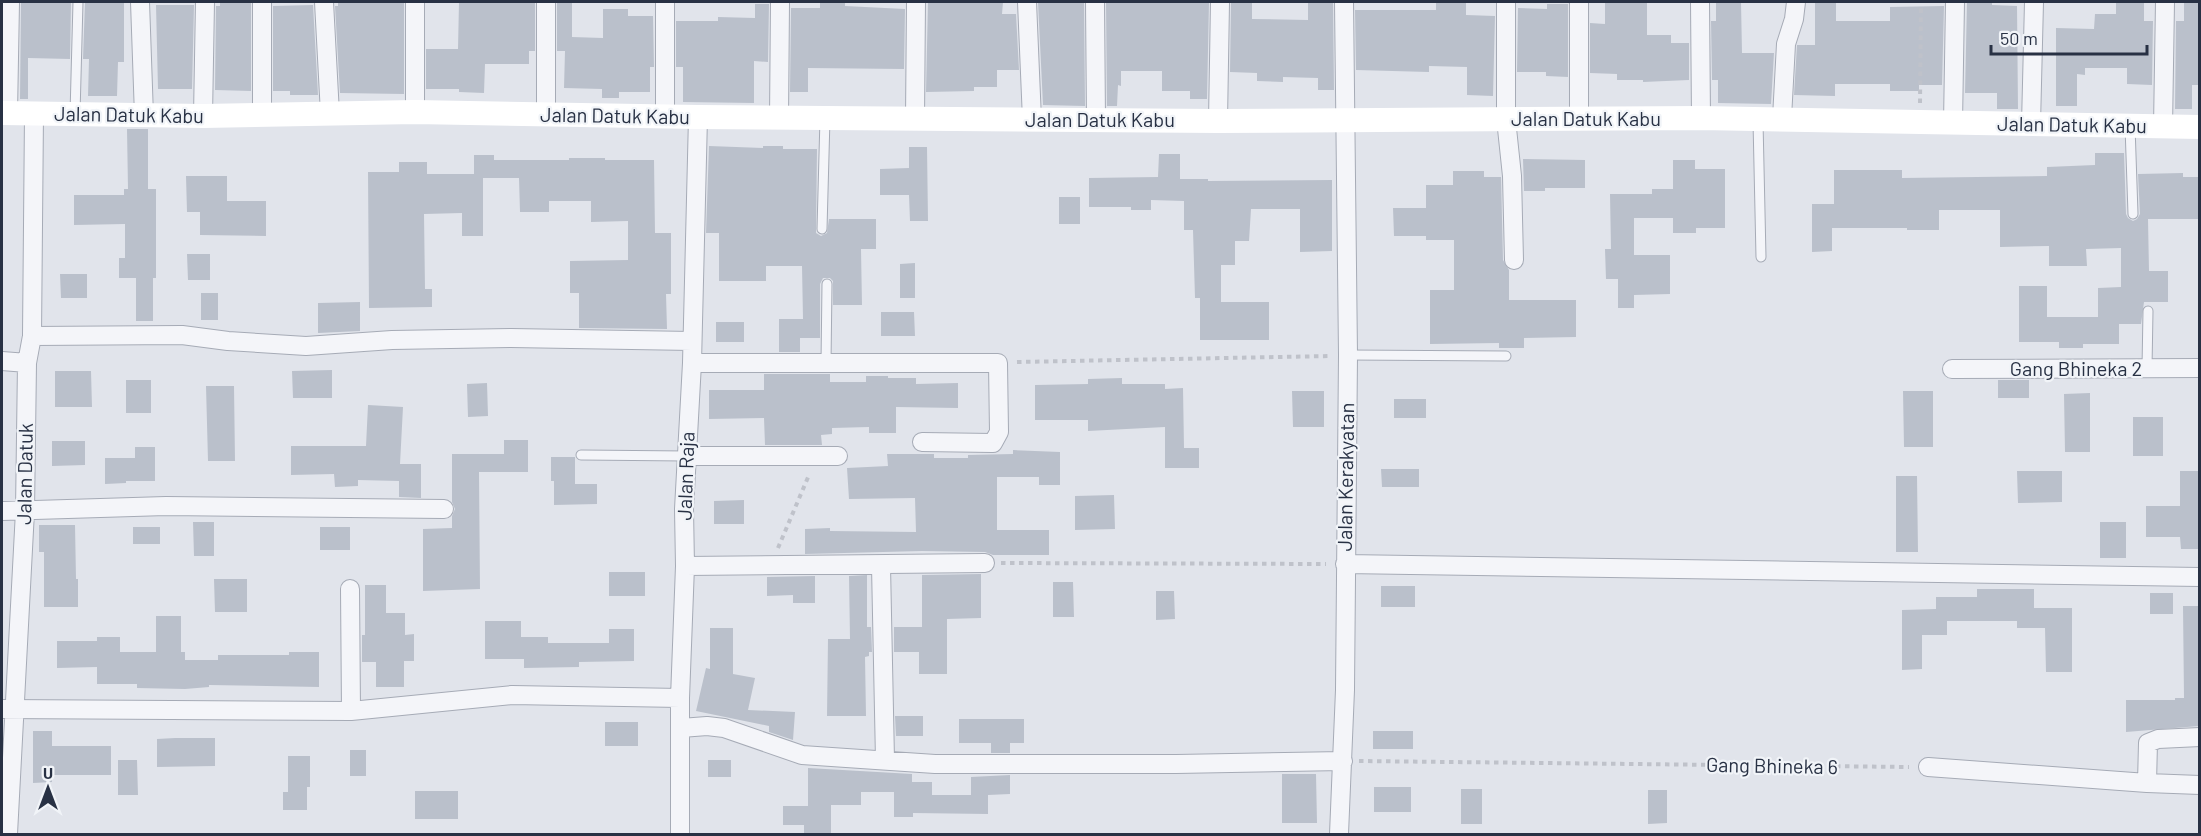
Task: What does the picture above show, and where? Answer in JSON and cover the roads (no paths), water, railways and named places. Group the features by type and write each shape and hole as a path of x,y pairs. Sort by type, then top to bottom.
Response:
{"street":[{"path":"5,113 10,2"},
{"path":"140,2 144,116"},
{"path":"203,116 205,2"},
{"path":"262,2 262,116"},
{"path":"324,2 330,114"},
{"path":"415,2 415,112"},
{"path":"546,2 546,115"},
{"path":"665,2 665,116"},
{"path":"779,118 780,2"},
{"path":"915,118 916,2"},
{"path":"1027,2 1032,120"},
{"path":"1095,2 1096,120"},
{"path":"1218,121 1220,2"},
{"name":"Jalan Kerakyatan","path":"1339,834 1343,761 1348,355 1344,2"},
{"path":"1506,2 1506,119 1512,176 1514,260"},
{"path":"1578,2 1579,120"},
{"path":"1700,2 1701,118"},
{"path":"1770,119 1796,2"},
{"path":"1953,123 1955,2"},
{"path":"2031,124 2034,2"},
{"path":"2163,127 2165,2"},
{"name":"Jalan Datuk Kabu","path":"5,113 262,116 415,112 779,118 1218,121 1701,118 2199,127"},
{"name":"Jalan Datuk","path":"8,834 8,709 25,511 27,363 32,336 34,114"},
{"name":"Jalan Raja","path":"680,834 684,509 693,341 698,117"},
{"path":"32,336 182,335 228,341 306,346 392,340 511,338 693,341"},
{"path":"2,361 27,363"},
{"path":"692,363 998,363 999,432 997,439 993,443 982,444 922,442"},
{"name":"Gang Bhineka 2","path":"1952,369 2199,368"},
{"path":"686,456 838,456"},
{"path":"2,511 166,506 444,509"},
{"path":"685,566 881,566 985,563"},
{"path":"1345,564 2199,578"},
{"path":"881,566 885,759"},
{"path":"350,590 351,711"},
{"path":"8,709 351,711 512,695 680,698"},
{"path":"681,728 707,726 724,728 802,755 935,764 1343,761"},
{"path":"2147,783 2148,743 2158,739 2199,736"},
{"path":"1928,767 2199,785"}],"lane":[{"path":"75,114 78,2"},
{"path":"822,229 825,118"},
{"path":"1761,257 1770,119"},
{"path":"2130,126 2133,214"},
{"path":"826,363 827,284"},
{"path":"2147,368 2148,311"},
{"path":"1348,355 1506,356"},
{"path":"581,455 686,456"}]}
